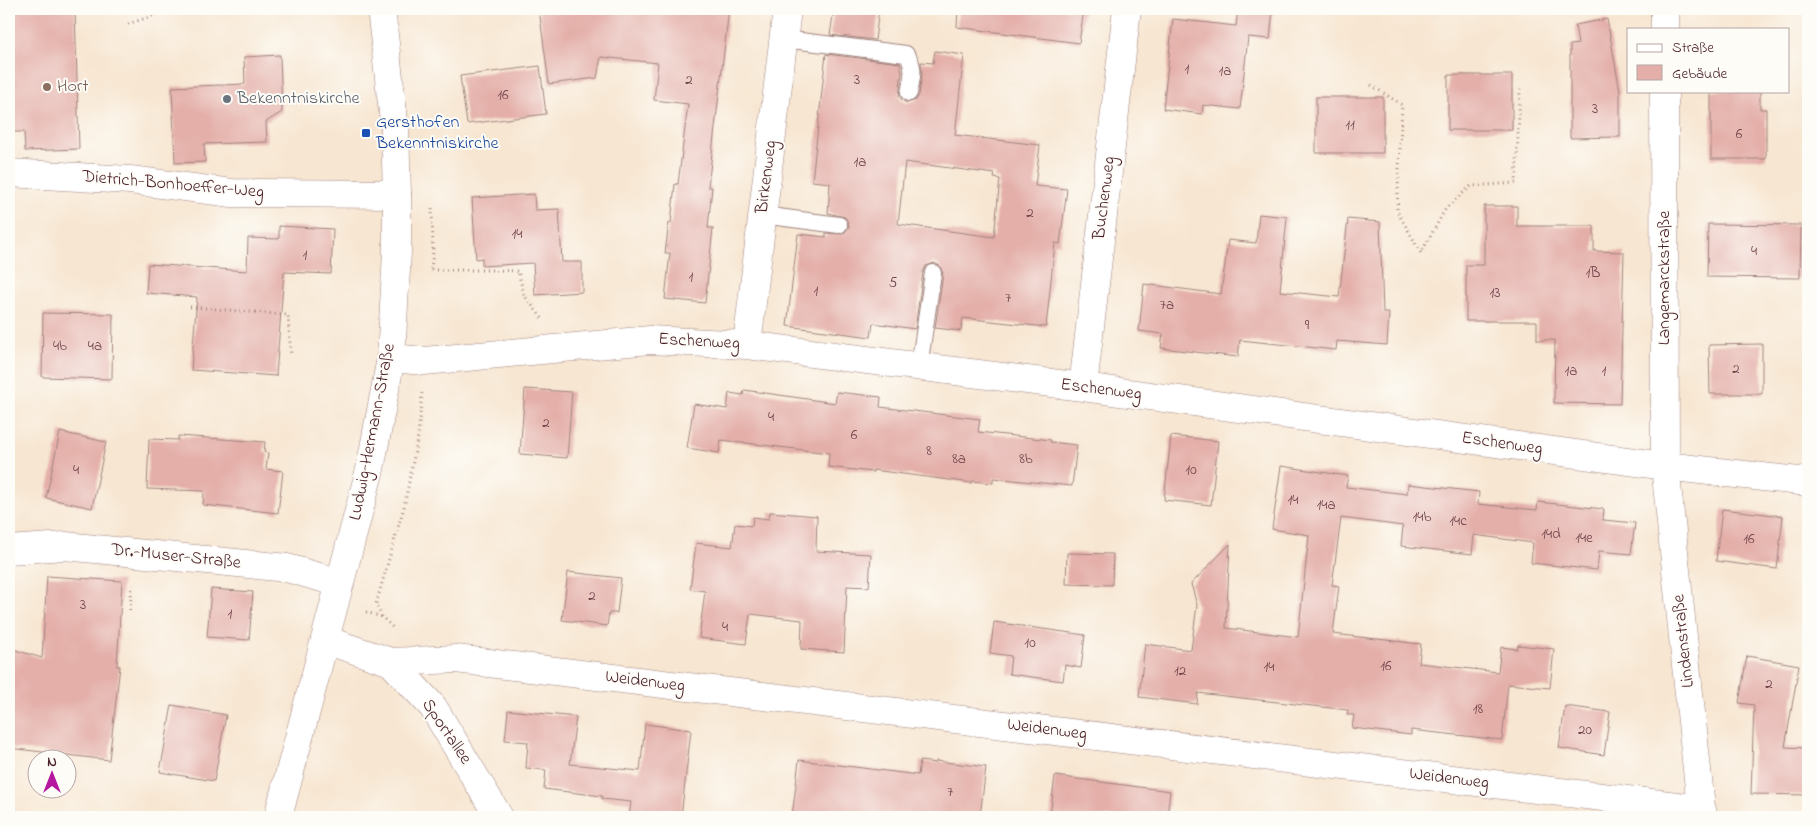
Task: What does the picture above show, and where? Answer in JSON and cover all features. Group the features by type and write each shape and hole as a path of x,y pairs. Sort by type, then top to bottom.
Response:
{"street":[{"name":"Ludwig-Hermann-Straße","path":"278,817 370,469 391,358 397,252 397,194 395,130 381,9"},
{"name":"Birkenweg","path":"747,345 787,9"},
{"name":"Buchenweg","path":"1083,387 1127,9"},
{"path":"1664,9 1664,28"},
{"name":"Langemarckstraße","path":"1664,92 1665,466"},
{"name":"Dietrich-Bonhoeffer-Weg","path":"9,173 130,180 232,193 397,194"},
{"name":"Eschenweg","path":"391,358 424,361 650,340 747,345 1083,387 1665,466 1808,482"},
{"name":"Lindenstraße","path":"1665,466 1702,813"},
{"name":"Dr.-Muser-Straße","path":"9,550 65,546 287,568 340,583"},
{"name":"Sportallee","path":"325,640 391,662 433,707 498,817"},
{"name":"Weidenweg","path":"391,662 456,659 1702,813"}],"lane":[{"path":"784,38 906,54 911,60 913,68 909,93"},
{"path":"762,215 839,225"},
{"path":"919,367 933,273"}],"path":[{"path":"128,24 171,9"},
{"path":"1371,85 1402,104 1397,211 1421,253 1446,208 1471,186 1516,183 1520,89"},
{"path":"431,270 518,271 524,295 542,319"},
{"path":"190,307 288,315 290,356"},
{"path":"382,617 376,604 404,507 418,436 424,361"}],"building":[{"name":"Hort","path":"9,9 75,9 79,149 25,151 24,132 9,132"},
{"path":"539,9 729,9 708,187 712,187 708,228 713,228 705,303 665,299 670,253 665,253 669,223 671,223 675,184 678,184 688,104 654,100 658,63 601,57 597,78 549,84"},
{"path":"834,9 879,9 875,40 830,35"},
{"path":"958,9 1084,9 1079,43 957,27"},
{"path":"1238,9 1273,9 1270,39 1248,37 1240,109 1203,105 1202,114 1163,109 1173,19 1236,26"},
{"path":"1607,19 1620,91 1620,137 1570,138 1570,45 1578,44 1575,25"},
{"path":"935,51 964,55 955,135 1040,145 1035,186 1067,189 1060,244 1055,243 1046,327 963,318 961,331 935,328 943,274 940,266 934,263 926,266 923,272 915,329 873,323 871,337 787,326 798,234 826,237 826,233 843,234 849,227 845,217 828,213 830,183 812,181 826,54 900,63 902,72 899,96 907,103 916,100 919,95 922,73 921,62 933,63","holes":["905,162 995,174 994,178 1000,179 994,237 898,224"]},
{"name":"Bekenntniskirche","path":"280,55 282,112 266,122 267,142 204,144 205,162 175,163 172,87 245,84 244,57"},
{"path":"540,66 546,114 467,124 460,76"},
{"path":"1448,75 1512,75 1512,130 1448,130"},
{"path":"1711,92 1760,92 1760,109 1766,109 1766,159 1711,159"},
{"path":"1316,97 1383,97 1383,153 1316,153"},
{"path":"534,194 535,210 559,209 562,262 582,262 582,292 535,295 533,263 482,266 482,258 476,259 472,198"},
{"path":"1484,206 1517,206 1517,226 1594,226 1594,251 1624,252 1620,404 1554,403 1555,340 1537,340 1537,321 1466,321 1466,265 1484,265"},
{"path":"1259,214 1287,217 1280,291 1339,297 1348,219 1380,222 1383,313 1389,313 1387,345 1337,341 1336,350 1240,340 1238,357 1161,348 1163,334 1139,331 1144,284 1221,294 1228,240 1256,243"},
{"path":"1708,224 1801,225 1800,278 1707,277"},
{"path":"279,226 333,229 331,274 284,272 276,376 191,370 197,297 146,293 148,264 247,271 248,238 279,239"},
{"path":"43,313 113,314 112,379 42,377"},
{"path":"1762,344 1762,394 1710,394 1709,345"},
{"path":"525,389 572,392 567,458 520,454"},
{"path":"744,390 835,403 837,392 881,397 880,407 980,419 978,432 1051,440 1050,442 1077,445 1072,486 993,478 993,483 972,481 972,483 873,470 873,472 828,467 829,453 721,440 719,453 687,448 694,404 727,409 729,393 743,395"},
{"path":"60,432 106,442 92,508 46,498"},
{"path":"178,436 265,442 264,452 268,453 266,469 283,471 278,513 203,505 204,491 147,489 149,439 178,440"},
{"path":"1171,436 1218,441 1211,505 1164,500"},
{"path":"1281,466 1348,476 1346,487 1407,494 1408,484 1479,492 1478,504 1537,510 1538,502 1604,509 1603,520 1635,523 1631,554 1599,551 1597,570 1531,563 1533,543 1474,535 1472,554 1401,546 1403,526 1341,518 1332,585 1339,586 1333,634 1421,644 1419,663 1498,672 1501,647 1517,649 1518,645 1554,649 1550,688 1508,684 1502,740 1411,730 1411,735 1352,728 1354,715 1347,715 1348,710 1198,693 1197,704 1139,697 1145,644 1191,650 1197,605 1191,584 1230,544 1226,628 1298,637 1309,535 1272,529"},
{"path":"1722,509 1783,516 1777,569 1716,561"},
{"path":"770,512 817,516 816,551 871,554 869,587 847,586 844,652 801,649 802,620 750,614 746,644 699,638 705,591 690,589 696,543 732,547 735,524 752,526 753,517 769,519"},
{"path":"1067,553 1113,554 1112,585 1066,584"},
{"path":"568,572 621,578 617,613 609,613 607,626 562,620"},
{"path":"47,576 122,581 117,666 120,666 109,760 78,756 78,748 28,748 28,750 9,748 9,648 42,658"},
{"path":"211,589 253,592 249,640 207,637"},
{"path":"994,622 1085,635 1081,668 1065,665 1063,681 1009,674 1011,656 990,653"},
{"path":"1747,656 1799,665 1785,747 1806,748 1806,754 1808,754 1808,795 1751,794 1754,705 1739,703"},
{"path":"172,705 226,715 214,781 160,772"},
{"path":"1565,706 1610,712 1604,755 1559,748"},
{"path":"508,710 576,717 570,764 640,771 645,724 691,730 681,817 629,817 631,802 602,799 602,796 544,789 546,770 526,768 528,742 505,740"},
{"path":"799,760 918,775 920,761 986,767 980,817 792,817"},
{"path":"1055,776 1170,791 1167,817 1050,817"}],"place":[{"name":"Hort","path":"47,87"},
{"name":"Bekenntniskirche","path":"227,99"},
{"name":"Gersthofen Bekenntniskirche","path":"366,133"}]}
